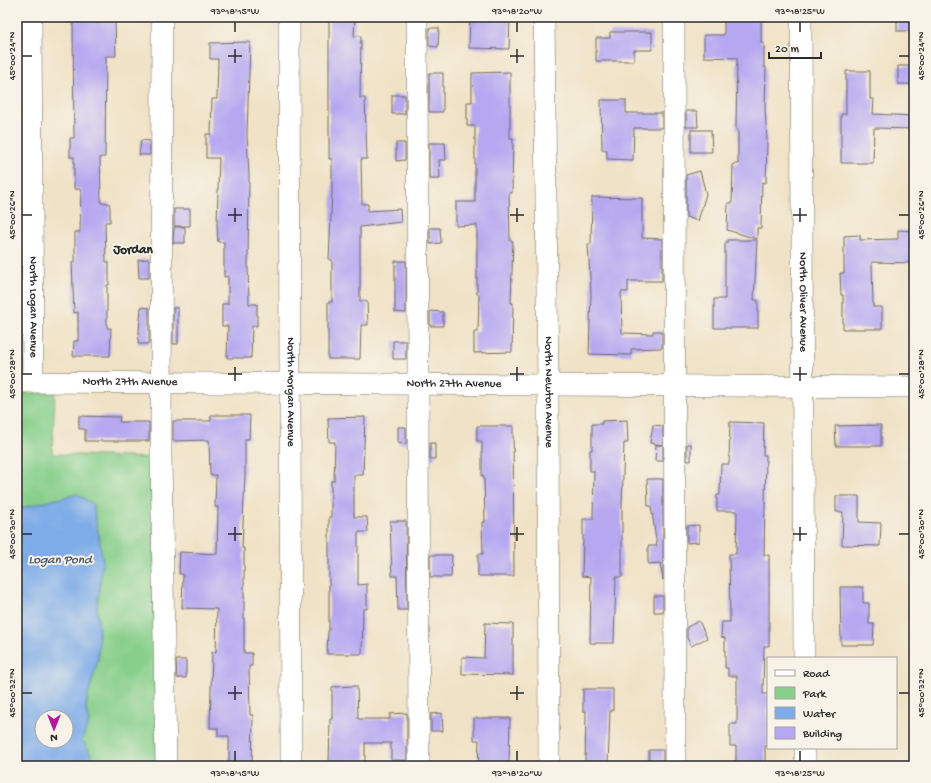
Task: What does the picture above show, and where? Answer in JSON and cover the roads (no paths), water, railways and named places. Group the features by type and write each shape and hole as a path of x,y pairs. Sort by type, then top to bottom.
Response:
{"street":[{"name":"North Logan Avenue","path":"25,382 32,17"},
{"path":"162,17 161,456 166,766"},
{"name":"North Morgan Avenue","path":"289,17 291,766"},
{"path":"417,17 418,766"},
{"name":"North Newton Avenue","path":"544,17 548,386 549,766"},
{"path":"674,17 675,766"},
{"name":"North Oliver Avenue","path":"801,17 804,657"},
{"name":"North 27th Avenue","path":"25,382 162,384 914,387"},
{"path":"805,749 805,766"}],"water":[{"name":"Logan Pond","path":"77,494 93,504 103,559 97,606 99,633 98,660 88,695 86,711 89,722 82,740 91,754 94,766 17,766 17,509"}],"district":[{"name":"Jordan","path":"133,250"}]}
